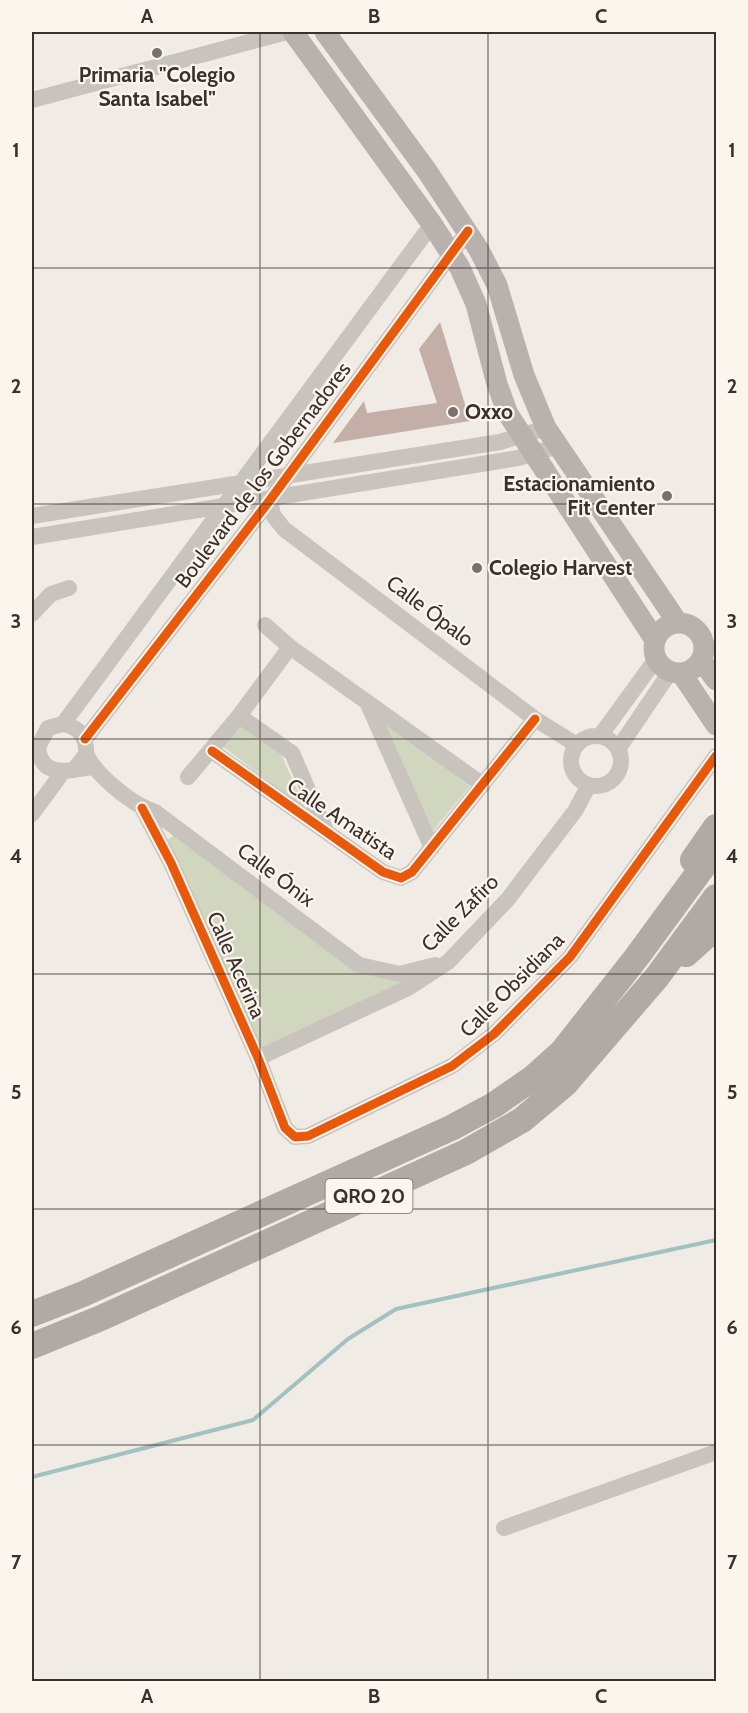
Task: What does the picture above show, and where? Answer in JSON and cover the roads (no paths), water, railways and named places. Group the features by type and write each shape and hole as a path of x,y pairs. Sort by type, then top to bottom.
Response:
{"highway":[{"path":"636,958 679,882 717,827"},
{"name":"QRO 20","path":"32,1314 83,1294 440,1133 494,1105 532,1078 562,1052 717,849"},
{"name":"QRO 20","path":"32,1346 112,1313 455,1157 522,1120 565,1084 657,977 717,897"},
{"path":"657,977 717,927"}],"main road":[{"path":"293,32 450,252 468,285 496,384 508,414 666,661 717,725"},
{"path":"325,32 468,231 496,285 524,375 546,428 678,623 694,629 700,635 704,651 701,660 693,669 666,661"},
{"path":"666,661 664,628 678,623"},
{"path":"701,660 717,680"}],"street":[{"path":"32,100 287,32"},
{"name":"Boulevard de los Gobernadores","path":"63,724 432,224"},
{"name":"Boulevard de los Gobernadores","path":"88,754 450,252 468,231"},
{"path":"32,537 270,500 527,446 546,428"},
{"path":"32,516 288,476 527,446 558,446"},
{"name":"Calle Ópalo","path":"270,500 273,515 284,530 535,718 577,745"},
{"path":"32,614 51,594 69,588"},
{"path":"265,625 290,647 483,784"},
{"path":"188,777 212,751 290,647"},
{"path":"666,661 618,749 621,765 618,773 606,784 589,785 576,776 571,761 577,745 583,740 600,736 666,661"},
{"name":"Calle Amatista","path":"367,702 432,848"},
{"name":"Calle Amatista","path":"239,716 292,753 326,831"},
{"name":"Calle Amatista","path":"212,751 383,872 401,878 412,872 535,718"},
{"path":"32,814 68,771 88,754 76,728 63,724 37,730 35,758 47,767 68,771"},
{"path":"600,736 618,749"},
{"name":"Calle Ónix","path":"88,754 142,808 154,812 177,828 358,965 400,974 448,962"},
{"name":"Calle Obsidiana","path":"295,1137 308,1136 452,1066 494,1034 570,957 717,756"},
{"name":"Calle Zafiro","path":"258,1058 408,988 448,962 508,899 575,811 589,785"},
{"name":"Calle Acerina","path":"142,808 258,1058 285,1128 295,1137"},
{"path":"158,840 161,832 177,828"},
{"path":"504,1528 717,1452"}],"waterway":[{"path":"32,1477 253,1420 348,1339 396,1309 716,1240"}],"place":[{"name":"Primaria \"Colegio Santa Isabel\"","path":"157,53"},
{"name":"Oxxo","path":"453,412"},
{"name":"Estacionamiento Fit Center","path":"667,496"},
{"name":"Colegio Harvest","path":"477,568"}]}
